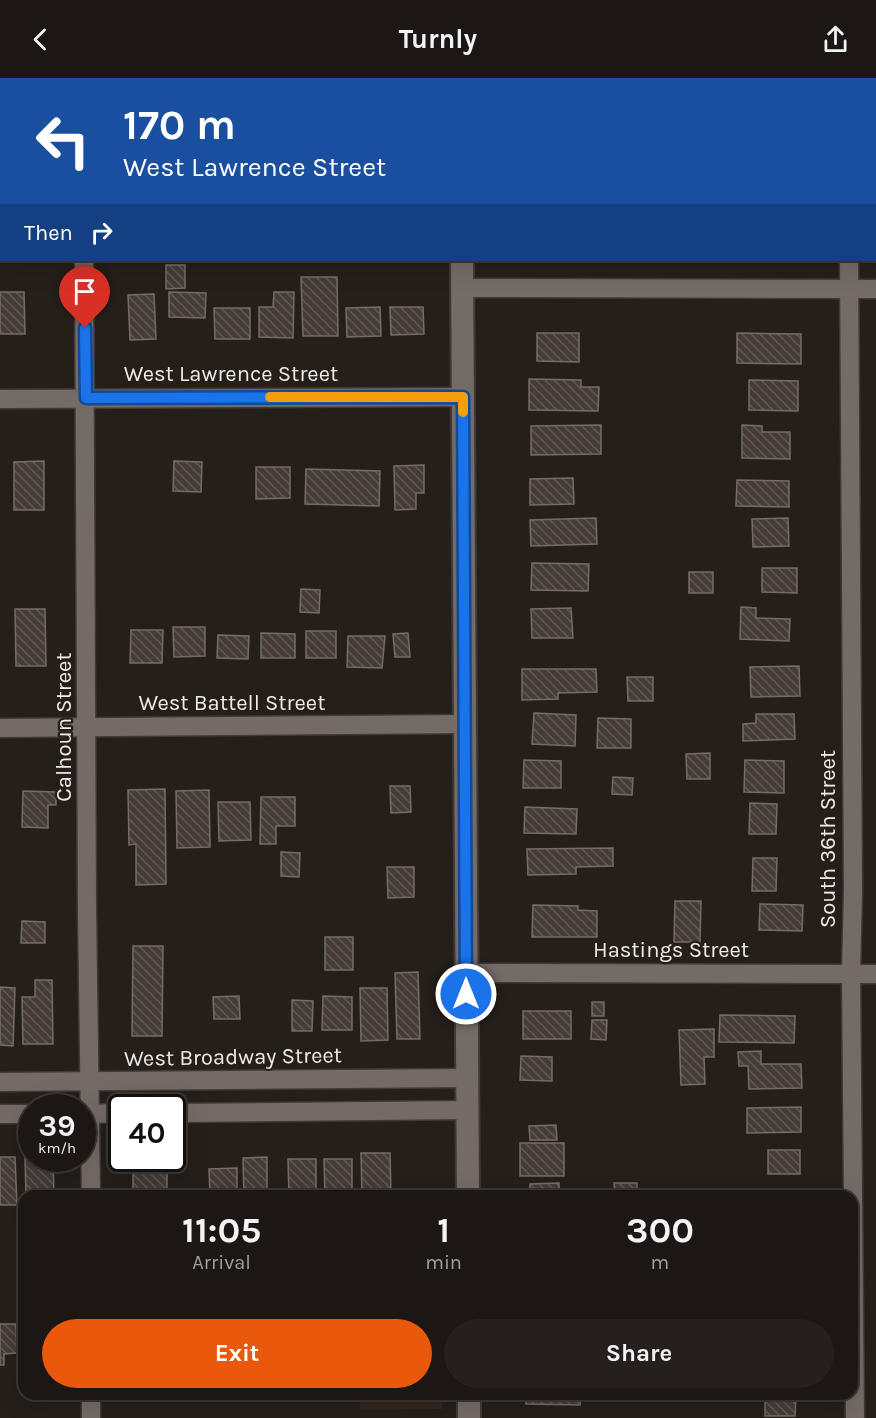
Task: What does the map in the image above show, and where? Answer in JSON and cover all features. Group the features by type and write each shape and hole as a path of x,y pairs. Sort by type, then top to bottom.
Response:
{"street":[{"name":"Calhoun Street","path":"84,261 88,1094"},
{"path":"462,261 468,1190"},
{"name":"South 36th Street","path":"849,261 853,1190"},
{"path":"462,288 876,288"},
{"name":"West Lawrence Street","path":"0,399 463,397"},
{"name":"West Battell Street","path":"0,728 465,724"},
{"name":"Hastings Street","path":"466,973 876,974"},
{"name":"West Broadway Street","path":"0,1082 467,1078"},
{"path":"186,1113 467,1110"},
{"path":"0,1114 18,1114"},
{"name":"Calhoun Street","path":"90,1172 91,1190"},
{"path":"91,1400 91,1418"},
{"path":"469,1400 469,1418"},
{"name":"South 36th Street","path":"855,1400 855,1418"}],"shaded area":[{"path":"360,1400 442,1400 442,1409 360,1410"}],"building":[{"path":"166,265 185,265 185,288 166,289"},
{"path":"301,277 337,277 338,336 303,336"},
{"path":"0,292 24,292 25,334 0,334"},
{"path":"169,292 206,293 205,318 169,317"},
{"path":"274,292 294,292 293,338 259,337 259,307 273,307"},
{"path":"154,294 156,339 130,340 128,295"},
{"path":"380,307 381,336 347,337 346,308"},
{"path":"390,307 423,307 424,334 391,335"},
{"path":"214,308 250,308 250,339 215,339"},
{"path":"537,333 579,333 579,362 537,361"},
{"path":"737,333 801,334 801,364 737,363"},
{"path":"529,379 581,380 581,387 599,387 598,411 529,410"},
{"path":"749,380 798,381 798,411 749,410"},
{"path":"601,425 601,454 531,455 531,426"},
{"path":"742,425 762,426 762,432 790,432 790,459 742,458"},
{"path":"44,461 44,510 14,510 14,462"},
{"path":"174,461 202,462 201,492 173,491"},
{"path":"424,465 424,493 416,493 416,509 395,510 394,466"},
{"path":"256,467 290,467 290,498 256,499"},
{"path":"306,469 380,471 379,506 305,504"},
{"path":"573,478 574,504 530,505 530,479"},
{"path":"737,480 789,481 789,507 736,506"},
{"path":"596,518 597,544 531,546 530,520"},
{"path":"788,518 789,546 753,547 752,519"},
{"path":"532,563 589,564 588,591 531,590"},
{"path":"762,568 797,568 797,593 762,592"},
{"path":"689,572 713,572 713,593 689,593"},
{"path":"301,589 320,590 319,613 300,612"},
{"path":"741,607 756,608 756,618 790,619 789,641 740,639"},
{"path":"571,608 573,638 532,638 531,609"},
{"path":"15,609 45,609 46,666 16,666"},
{"path":"173,627 205,627 205,656 174,657"},
{"path":"131,630 163,630 162,663 130,663"},
{"path":"306,631 336,631 336,658 306,658"},
{"path":"261,633 295,634 295,658 261,658"},
{"path":"408,633 410,657 395,657 393,634"},
{"path":"218,635 249,636 248,659 217,658"},
{"path":"348,636 385,636 382,668 347,667"},
{"path":"799,666 800,696 751,697 750,667"},
{"path":"522,669 596,669 597,692 558,693 558,699 522,700"},
{"path":"627,677 653,677 653,701 628,701"},
{"path":"534,713 576,715 575,746 532,744"},
{"path":"756,714 794,714 795,739 743,741 743,724 756,723"},
{"path":"598,718 631,719 631,748 597,748"},
{"path":"710,753 710,779 687,779 686,754"},
{"path":"524,760 561,761 561,788 523,788"},
{"path":"745,760 784,761 784,793 744,792"},
{"path":"613,777 633,778 632,795 612,794"},
{"path":"390,786 410,786 411,812 391,813"},
{"path":"165,789 166,884 136,885 136,844 129,845 128,790"},
{"path":"209,790 210,847 177,848 176,791"},
{"path":"23,791 56,792 56,805 48,805 48,828 22,827"},
{"path":"261,797 295,797 295,826 276,826 276,844 260,844"},
{"path":"218,802 250,802 251,840 219,841"},
{"path":"750,803 777,804 776,834 749,834"},
{"path":"525,807 577,809 576,834 524,833"},
{"path":"613,848 613,866 576,867 576,874 528,875 527,849"},
{"path":"281,852 300,853 299,877 281,876"},
{"path":"753,858 777,858 776,891 752,891"},
{"path":"387,867 414,867 414,897 388,898"},
{"path":"675,901 701,901 700,942 674,942"},
{"path":"760,904 803,905 802,931 759,930"},
{"path":"533,905 578,906 578,910 597,911 597,937 532,937"},
{"path":"22,921 45,922 45,943 21,943"},
{"path":"325,937 353,937 353,970 325,970"},
{"path":"133,946 163,946 162,1036 132,1036"},
{"path":"418,972 420,1039 397,1039 395,973"},
{"path":"35,980 52,980 53,1044 23,1044 22,997 35,997"},
{"path":"0,987 15,988 13,1046 0,1045"},
{"path":"360,988 387,988 388,1040 361,1041"},
{"path":"239,996 240,1019 214,1019 213,997"},
{"path":"323,996 352,997 352,1030 322,1030"},
{"path":"292,1000 313,1001 312,1031 292,1031"},
{"path":"592,1002 604,1002 604,1016 592,1016"},
{"path":"523,1011 571,1011 571,1039 523,1039"},
{"path":"720,1015 795,1016 794,1043 719,1042"},
{"path":"592,1020 607,1020 606,1040 591,1039"},
{"path":"714,1029 714,1057 704,1057 705,1084 681,1085 679,1030"},
{"path":"761,1051 761,1064 801,1064 802,1088 749,1089 748,1066 739,1066 738,1052"},
{"path":"521,1056 552,1057 552,1081 520,1080"},
{"path":"801,1107 801,1132 747,1133 747,1108"},
{"path":"556,1125 557,1140 530,1140 529,1126"},
{"path":"520,1143 564,1143 564,1176 520,1176"},
{"path":"768,1150 800,1150 800,1174 768,1174"},
{"path":"361,1153 390,1153 391,1190 362,1190"},
{"path":"0,1157 15,1157 17,1205 0,1205"},
{"path":"267,1157 267,1190 244,1190 243,1158"},
{"path":"288,1159 316,1159 316,1190 289,1190"},
{"path":"324,1159 352,1159 352,1190 325,1190"},
{"path":"237,1168 237,1190 210,1190 209,1169"},
{"path":"25,1172 53,1172 54,1190 26,1190"},
{"path":"133,1172 167,1172 167,1190 133,1190"},
{"path":"559,1183 559,1190 530,1190 530,1184"},
{"path":"614,1183 637,1183 637,1190 615,1190"},
{"path":"0,1324 16,1324 17,1353 4,1354 4,1365 0,1365"},
{"path":"526,1400 580,1400 580,1405 526,1404"},
{"path":"765,1400 796,1400 795,1416 765,1416"}],"slow traffic":[{"path":"270,397 463,397 463,412"}],"route":[{"path":"85,328 86,398 463,397 466,994"}]}
